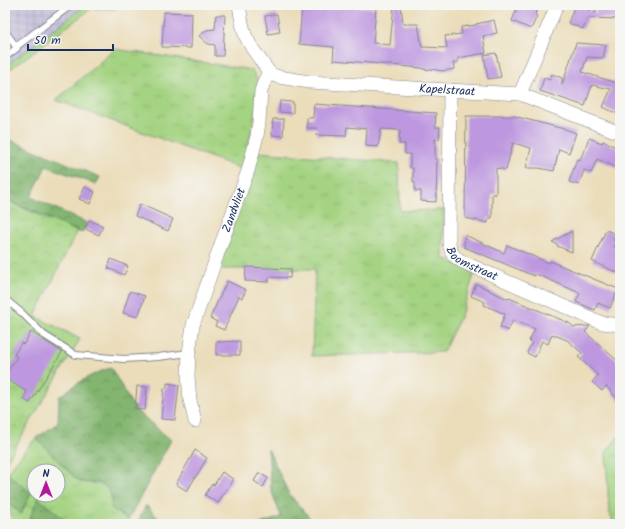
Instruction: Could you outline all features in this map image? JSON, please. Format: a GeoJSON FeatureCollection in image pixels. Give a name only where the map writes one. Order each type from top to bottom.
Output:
{"type":"FeatureCollection","features":[{"type":"Feature","properties":{"kind":"street"},"geometry":{"type":"LineString","coordinates":[[239,5],[245,35],[252,48],[269,72]]}},
{"type":"Feature","properties":{"kind":"street"},"geometry":{"type":"LineString","coordinates":[[520,94],[557,5]]}},
{"type":"Feature","properties":{"kind":"street","name":"Kapelstraat"},"geometry":{"type":"LineString","coordinates":[[269,72],[279,77],[309,82],[520,94],[620,133]]}},
{"type":"Feature","properties":{"kind":"street","name":"Zandvliet"},"geometry":{"type":"LineString","coordinates":[[196,423],[190,400],[188,376],[189,353],[193,325],[251,161],[257,136],[261,92],[269,72]]}},
{"type":"Feature","properties":{"kind":"street","name":"Boomstraat"},"geometry":{"type":"LineString","coordinates":[[450,90],[449,243],[450,251],[455,258],[602,323],[620,325]]}},
{"type":"Feature","properties":{"kind":"lane"},"geometry":{"type":"LineString","coordinates":[[5,57],[18,48],[16,46],[71,5]]}},
{"type":"Feature","properties":{"kind":"lane"},"geometry":{"type":"LineString","coordinates":[[5,31],[16,46]]}},
{"type":"Feature","properties":{"kind":"lane"},"geometry":{"type":"LineString","coordinates":[[5,299],[22,313],[44,335],[76,355],[124,359],[189,353]]}},
{"type":"Feature","properties":{"kind":"shaded area"},"geometry":{"type":"Polygon","coordinates":[[[5,5],[86,5],[5,67],[5,5]]]}},
{"type":"Feature","properties":{"kind":"green space"},"geometry":{"type":"Polygon","coordinates":[[[86,5],[115,5],[115,9],[92,8],[5,73],[5,67],[86,5]]]}},
{"type":"Feature","properties":{"kind":"green space"},"geometry":{"type":"Polygon","coordinates":[[[115,49],[252,70],[258,81],[256,111],[242,169],[56,100],[115,49]]]}},
{"type":"Feature","properties":{"kind":"green space"},"geometry":{"type":"Polygon","coordinates":[[[5,138],[100,177],[96,184],[46,166],[31,197],[87,223],[82,233],[5,199],[5,138]]]}},
{"type":"Feature","properties":{"kind":"green space"},"geometry":{"type":"Polygon","coordinates":[[[257,152],[399,163],[400,211],[444,210],[443,258],[475,272],[461,315],[443,352],[312,356],[315,269],[219,269],[257,152]]]}},
{"type":"Feature","properties":{"kind":"green space"},"geometry":{"type":"Polygon","coordinates":[[[5,200],[77,231],[35,316],[80,339],[5,464],[5,200]]]}},
{"type":"Feature","properties":{"kind":"green space"},"geometry":{"type":"Polygon","coordinates":[[[111,368],[137,411],[171,440],[128,520],[111,508],[111,496],[105,486],[98,483],[85,483],[77,480],[66,469],[66,463],[60,463],[36,438],[58,423],[59,397],[90,376],[111,368]]]}},
{"type":"Feature","properties":{"kind":"green space"},"geometry":{"type":"Polygon","coordinates":[[[620,435],[620,524],[614,524],[609,511],[606,452],[620,435]]]}},
{"type":"Feature","properties":{"kind":"green space"},"geometry":{"type":"Polygon","coordinates":[[[36,438],[60,463],[26,463],[26,489],[7,473],[36,438]]]}},
{"type":"Feature","properties":{"kind":"green space"},"geometry":{"type":"Polygon","coordinates":[[[268,449],[289,494],[315,524],[260,524],[281,517],[271,489],[268,449]]]}},
{"type":"Feature","properties":{"kind":"green space"},"geometry":{"type":"Polygon","coordinates":[[[66,469],[80,482],[98,483],[104,485],[111,495],[118,513],[128,520],[127,524],[70,524],[44,503],[66,503],[66,469]]]}},
{"type":"Feature","properties":{"kind":"green space"},"geometry":{"type":"Polygon","coordinates":[[[7,473],[26,489],[26,503],[21,514],[5,500],[5,476],[7,473]]]}},
{"type":"Feature","properties":{"kind":"green space"},"geometry":{"type":"Polygon","coordinates":[[[7,502],[21,513],[26,503],[37,503],[30,519],[35,524],[12,524],[7,502]]]}},
{"type":"Feature","properties":{"kind":"green space"},"geometry":{"type":"Polygon","coordinates":[[[36,503],[44,503],[70,524],[35,524],[30,519],[36,503]]]}},
{"type":"Feature","properties":{"kind":"green space"},"geometry":{"type":"Polygon","coordinates":[[[146,505],[164,524],[137,524],[146,505]]]}},
{"type":"Feature","properties":{"kind":"building"},"geometry":{"type":"Polygon","coordinates":[[[302,5],[335,5],[376,8],[373,43],[390,45],[394,5],[401,5],[403,24],[418,24],[422,47],[447,48],[445,36],[462,34],[461,27],[494,20],[497,33],[483,36],[486,53],[458,58],[458,62],[453,63],[454,69],[443,71],[333,60],[334,47],[299,44],[302,5]]]}},
{"type":"Feature","properties":{"kind":"building"},"geometry":{"type":"Polygon","coordinates":[[[518,5],[539,5],[535,15],[537,16],[531,29],[512,21],[518,5]]]}},
{"type":"Feature","properties":{"kind":"building"},"geometry":{"type":"Polygon","coordinates":[[[575,5],[596,13],[596,5],[620,5],[620,19],[588,18],[583,29],[568,23],[575,5]]]}},
{"type":"Feature","properties":{"kind":"building"},"geometry":{"type":"Polygon","coordinates":[[[164,12],[192,13],[191,48],[162,47],[164,12]]]}},
{"type":"Feature","properties":{"kind":"building"},"geometry":{"type":"Polygon","coordinates":[[[277,14],[280,32],[268,34],[265,16],[277,14]]]}},
{"type":"Feature","properties":{"kind":"building"},"geometry":{"type":"Polygon","coordinates":[[[216,15],[225,15],[223,56],[215,56],[215,45],[208,44],[199,36],[207,30],[215,29],[216,15]]]}},
{"type":"Feature","properties":{"kind":"building"},"geometry":{"type":"Polygon","coordinates":[[[576,43],[606,45],[603,58],[587,57],[582,72],[620,84],[620,115],[603,107],[611,89],[592,85],[585,106],[540,91],[544,78],[550,80],[552,74],[562,78],[562,85],[576,43]]]}},
{"type":"Feature","properties":{"kind":"building"},"geometry":{"type":"Polygon","coordinates":[[[496,53],[501,77],[488,79],[484,55],[496,53]]]}},
{"type":"Feature","properties":{"kind":"building"},"geometry":{"type":"Polygon","coordinates":[[[280,101],[293,102],[293,113],[279,112],[280,101]]]}},
{"type":"Feature","properties":{"kind":"building"},"geometry":{"type":"Polygon","coordinates":[[[314,104],[436,113],[435,127],[440,127],[439,139],[435,139],[435,159],[437,159],[436,202],[421,201],[421,191],[415,191],[415,182],[413,182],[413,168],[410,168],[410,154],[405,154],[405,144],[399,144],[400,130],[381,129],[378,147],[366,146],[367,129],[347,127],[346,136],[316,135],[317,128],[307,128],[307,118],[313,118],[314,104]]]}},
{"type":"Feature","properties":{"kind":"building"},"geometry":{"type":"Polygon","coordinates":[[[466,116],[514,116],[576,133],[569,153],[559,149],[554,171],[538,168],[526,168],[531,148],[513,143],[506,170],[496,168],[496,194],[492,194],[492,218],[488,218],[488,223],[465,218],[466,116]]]}},
{"type":"Feature","properties":{"kind":"building"},"geometry":{"type":"Polygon","coordinates":[[[273,119],[284,119],[283,136],[272,135],[273,119]]]}},
{"type":"Feature","properties":{"kind":"building"},"geometry":{"type":"Polygon","coordinates":[[[589,138],[602,143],[603,141],[620,149],[620,169],[597,159],[591,173],[584,170],[579,185],[569,182],[577,159],[580,160],[589,138]]]}},
{"type":"Feature","properties":{"kind":"building"},"geometry":{"type":"Polygon","coordinates":[[[85,187],[95,192],[90,204],[79,199],[85,187]]]}},
{"type":"Feature","properties":{"kind":"building"},"geometry":{"type":"Polygon","coordinates":[[[140,204],[173,219],[168,231],[135,216],[140,204]]]}},
{"type":"Feature","properties":{"kind":"building"},"geometry":{"type":"Polygon","coordinates":[[[89,220],[103,226],[99,235],[85,229],[89,220]]]}},
{"type":"Feature","properties":{"kind":"building"},"geometry":{"type":"Polygon","coordinates":[[[606,230],[616,234],[613,240],[616,242],[614,247],[620,250],[620,274],[592,261],[606,230]]]}},
{"type":"Feature","properties":{"kind":"building"},"geometry":{"type":"Polygon","coordinates":[[[572,231],[572,252],[557,246],[558,245],[552,242],[572,231]]]}},
{"type":"Feature","properties":{"kind":"building"},"geometry":{"type":"Polygon","coordinates":[[[465,235],[504,253],[507,245],[549,263],[550,261],[618,289],[610,308],[598,303],[595,310],[576,302],[580,293],[536,274],[535,276],[527,273],[464,247],[465,235]]]}},
{"type":"Feature","properties":{"kind":"building"},"geometry":{"type":"Polygon","coordinates":[[[111,259],[128,266],[124,275],[108,268],[111,259]]]}},
{"type":"Feature","properties":{"kind":"building"},"geometry":{"type":"Polygon","coordinates":[[[246,267],[291,269],[290,278],[269,277],[269,282],[245,281],[246,267]]]}},
{"type":"Feature","properties":{"kind":"building"},"geometry":{"type":"Polygon","coordinates":[[[227,281],[246,290],[242,298],[239,296],[224,330],[215,326],[217,322],[210,318],[227,281]]]}},
{"type":"Feature","properties":{"kind":"building"},"geometry":{"type":"Polygon","coordinates":[[[476,284],[508,299],[509,298],[569,323],[574,327],[590,326],[585,332],[620,363],[620,402],[606,386],[602,391],[592,382],[598,375],[578,357],[582,353],[567,340],[552,334],[548,344],[542,341],[535,357],[527,353],[532,342],[529,341],[535,329],[513,320],[508,331],[500,327],[505,314],[484,305],[485,302],[471,296],[476,284]]]}},
{"type":"Feature","properties":{"kind":"building"},"geometry":{"type":"Polygon","coordinates":[[[130,291],[145,296],[138,317],[123,313],[130,291]]]}},
{"type":"Feature","properties":{"kind":"building"},"geometry":{"type":"Polygon","coordinates":[[[31,332],[62,352],[30,403],[23,399],[27,392],[5,378],[5,375],[17,357],[14,355],[21,343],[24,344],[31,332]]]}},
{"type":"Feature","properties":{"kind":"building"},"geometry":{"type":"Polygon","coordinates":[[[240,341],[240,355],[216,355],[216,342],[240,341]]]}},
{"type":"Feature","properties":{"kind":"building"},"geometry":{"type":"Polygon","coordinates":[[[167,383],[179,385],[175,420],[161,419],[164,388],[167,388],[167,383]]]}},
{"type":"Feature","properties":{"kind":"building"},"geometry":{"type":"Polygon","coordinates":[[[137,386],[147,387],[145,410],[135,409],[137,386]]]}},
{"type":"Feature","properties":{"kind":"building"},"geometry":{"type":"Polygon","coordinates":[[[195,450],[207,458],[187,491],[176,484],[195,450]]]}},
{"type":"Feature","properties":{"kind":"building"},"geometry":{"type":"Polygon","coordinates":[[[222,472],[233,479],[218,503],[205,495],[212,484],[214,485],[222,472]]]}},
{"type":"Feature","properties":{"kind":"building"},"geometry":{"type":"Polygon","coordinates":[[[259,473],[268,478],[263,487],[254,481],[259,473]]]}}]}
